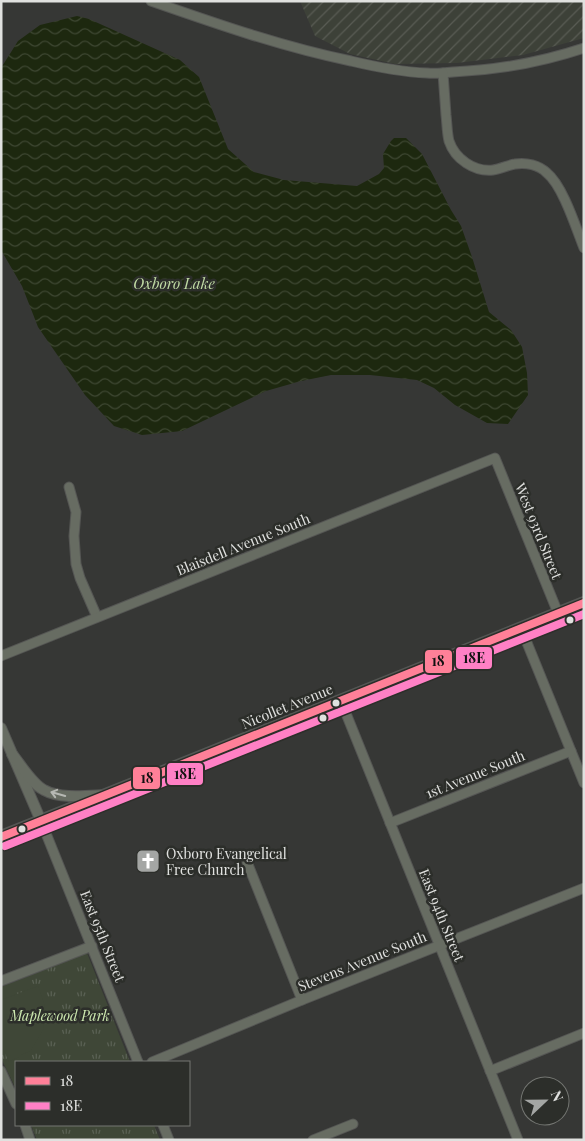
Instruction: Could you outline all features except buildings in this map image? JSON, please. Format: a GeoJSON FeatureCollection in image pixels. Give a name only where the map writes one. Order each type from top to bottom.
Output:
{"type":"FeatureCollection","features":[{"type":"Feature","properties":{"kind":"main road","name":"Nicollet Avenue"},"geometry":{"type":"LineString","coordinates":[[1,837],[584,603]]}},
{"type":"Feature","properties":{"kind":"street"},"geometry":{"type":"LineString","coordinates":[[151,1],[272,42],[314,54],[407,72],[428,74],[472,71],[515,65],[558,56],[584,48]]}},
{"type":"Feature","properties":{"kind":"street"},"geometry":{"type":"LineString","coordinates":[[443,73],[447,129],[449,141],[454,151],[462,160],[482,170],[494,170],[515,164],[526,164],[537,166],[547,172],[560,190],[584,248]]}},
{"type":"Feature","properties":{"kind":"street","name":"West 93rd Street"},"geometry":{"type":"LineString","coordinates":[[495,458],[558,613]]}},
{"type":"Feature","properties":{"kind":"street","name":"Blaisdell Avenue South"},"geometry":{"type":"LineString","coordinates":[[1,656],[495,458]]}},
{"type":"Feature","properties":{"kind":"street"},"geometry":{"type":"LineString","coordinates":[[68,488],[76,512],[74,536],[76,564],[97,617]]}},
{"type":"Feature","properties":{"kind":"street"},"geometry":{"type":"LineString","coordinates":[[521,628],[584,783]]}},
{"type":"Feature","properties":{"kind":"street","name":"East 94th Street"},"geometry":{"type":"LineString","coordinates":[[341,701],[518,1140]]}},
{"type":"Feature","properties":{"kind":"street"},"geometry":{"type":"LineString","coordinates":[[1,728],[41,821]]}},
{"type":"Feature","properties":{"kind":"street","name":"1st Avenue South"},"geometry":{"type":"LineString","coordinates":[[390,823],[570,750]]}},
{"type":"Feature","properties":{"kind":"street"},"geometry":{"type":"LineString","coordinates":[[12,754],[34,782],[44,790],[66,796],[106,795]]}},
{"type":"Feature","properties":{"kind":"street","name":"East 95th Street"},"geometry":{"type":"LineString","coordinates":[[41,821],[138,1061]]}},
{"type":"Feature","properties":{"kind":"street"},"geometry":{"type":"LineString","coordinates":[[247,862],[302,1000]]}},
{"type":"Feature","properties":{"kind":"street","name":"Stevens Avenue South"},"geometry":{"type":"LineString","coordinates":[[154,1061],[584,888]]}},
{"type":"Feature","properties":{"kind":"street"},"geometry":{"type":"LineString","coordinates":[[1,981],[92,946]]}},
{"type":"Feature","properties":{"kind":"street"},"geometry":{"type":"LineString","coordinates":[[490,1071],[584,1033]]}},
{"type":"Feature","properties":{"kind":"street"},"geometry":{"type":"LineString","coordinates":[[1,1071],[15,1102]]}},
{"type":"Feature","properties":{"kind":"street"},"geometry":{"type":"LineString","coordinates":[[313,1140],[352,1124]]}},
{"type":"Feature","properties":{"kind":"street"},"geometry":{"type":"LineString","coordinates":[[25,1126],[30,1140]]}},
{"type":"Feature","properties":{"kind":"street"},"geometry":{"type":"LineString","coordinates":[[163,1126],[169,1140]]}},
{"type":"Feature","properties":{"kind":"shaded area"},"geometry":{"type":"Polygon","coordinates":[[[300,1],[584,1],[584,38],[523,55],[457,63],[395,64],[350,54],[315,36],[300,1]]]}},
{"type":"Feature","properties":{"kind":"green space","name":"Maplewood Park"},"geometry":{"type":"Polygon","coordinates":[[[87,953],[130,1061],[15,1061],[15,1087],[1,1058],[1,987],[87,953]]]}},
{"type":"Feature","properties":{"kind":"green space"},"geometry":{"type":"Polygon","coordinates":[[[38,986],[45,1006],[43,1030],[31,1050],[9,1062],[1,1044],[1,1000],[38,986]]]}},
{"type":"Feature","properties":{"kind":"green space"},"geometry":{"type":"Polygon","coordinates":[[[31,1126],[154,1126],[160,1140],[37,1140],[31,1126]]]}},
{"type":"Feature","properties":{"kind":"water","name":"Oxboro Lake"},"geometry":{"type":"Polygon","coordinates":[[[77,16],[89,19],[180,60],[199,77],[228,149],[254,172],[284,180],[357,186],[379,174],[384,168],[383,154],[394,138],[406,138],[422,154],[461,226],[489,312],[511,330],[522,347],[527,373],[528,395],[508,424],[487,423],[455,405],[434,388],[417,380],[370,375],[331,375],[266,391],[182,431],[142,435],[114,426],[85,395],[38,327],[22,286],[1,250],[1,68],[18,41],[40,25],[77,16]]]}},
{"type":"Feature","properties":{"kind":"transit line","name":"18"},"geometry":{"type":"LineString","coordinates":[[1,837],[584,603]]}},
{"type":"Feature","properties":{"kind":"transit line","name":"18E"},"geometry":{"type":"LineString","coordinates":[[5,846],[584,614]]}},
{"type":"Feature","properties":{"kind":"place","name":"Oxboro Evangelical Free Church"},"geometry":{"type":"Point","coordinates":[148,861]}}]}
